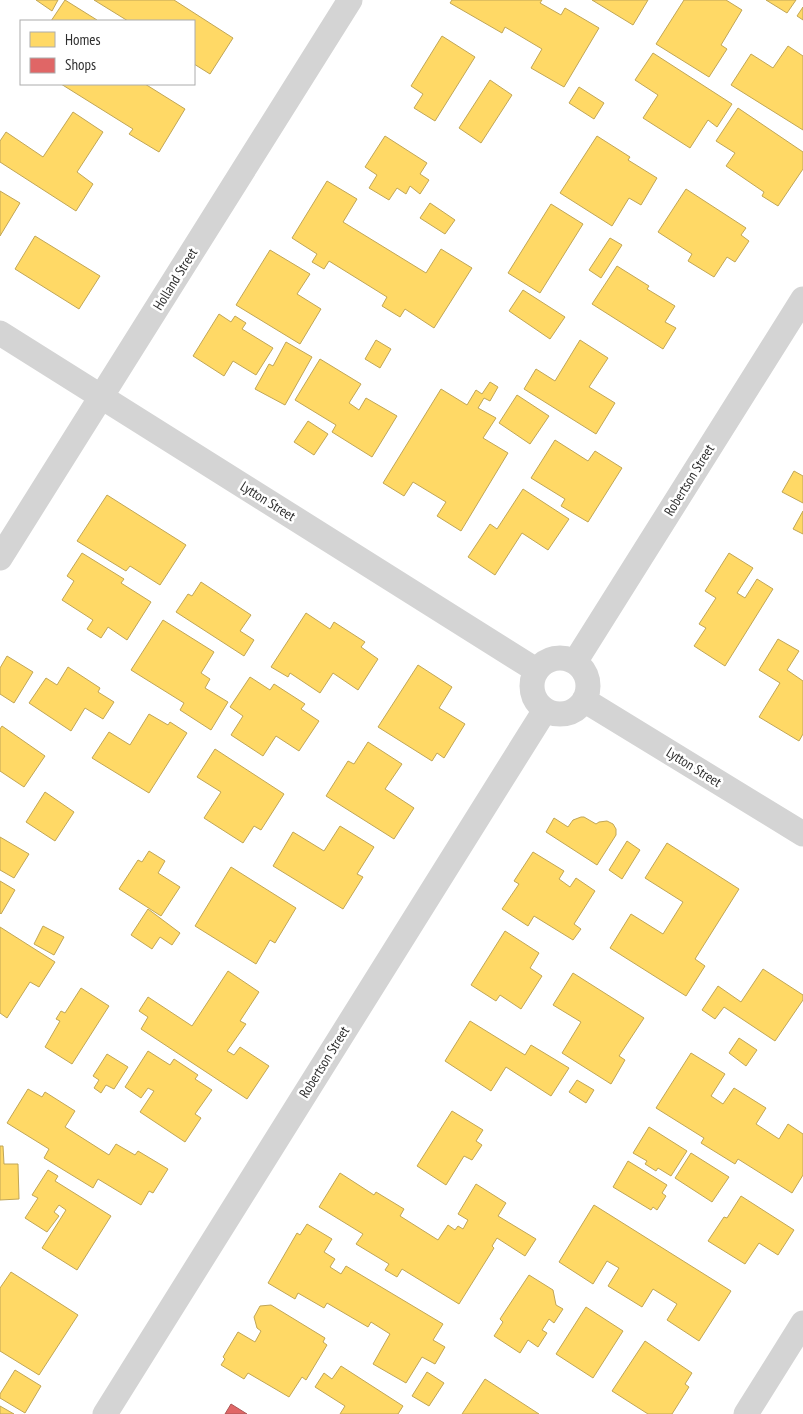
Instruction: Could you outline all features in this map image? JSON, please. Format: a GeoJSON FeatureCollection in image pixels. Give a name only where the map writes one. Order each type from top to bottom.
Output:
{"type":"FeatureCollection","features":[{"type":"Feature","properties":{"kind":"street","name":"Holland Street"},"geometry":{"type":"LineString","coordinates":[[0,558],[350,0]]}},
{"type":"Feature","properties":{"kind":"street","name":"Robertson Street"},"geometry":{"type":"LineString","coordinates":[[575,662],[803,299]]}},
{"type":"Feature","properties":{"kind":"street","name":"Lytton Street"},"geometry":{"type":"LineString","coordinates":[[0,333],[536,670]]}},
{"type":"Feature","properties":{"kind":"street"},"geometry":{"type":"LineString","coordinates":[[558,657],[567,658],[575,662],[582,667],[588,684],[588,692],[584,700],[578,707],[562,714],[545,710],[533,696],[531,688],[536,670],[549,659],[558,657]]}},
{"type":"Feature","properties":{"kind":"street","name":"Lytton Street"},"geometry":{"type":"LineString","coordinates":[[584,700],[803,834]]}},
{"type":"Feature","properties":{"kind":"street","name":"Robertson Street"},"geometry":{"type":"LineString","coordinates":[[105,1414],[545,710]]}},
{"type":"Feature","properties":{"kind":"street"},"geometry":{"type":"LineString","coordinates":[[746,1414],[803,1323]]}},
{"type":"Feature","properties":{"kind":"building: Homes"},"geometry":{"type":"Polygon","coordinates":[[[36,0],[58,0],[52,11],[36,0]]]}},
{"type":"Feature","properties":{"kind":"building: Homes"},"geometry":{"type":"Polygon","coordinates":[[[65,0],[97,20],[52,20],[65,0]]]}},
{"type":"Feature","properties":{"kind":"building: Homes"},"geometry":{"type":"Polygon","coordinates":[[[94,0],[174,0],[233,38],[210,74],[195,65],[195,20],[126,20],[94,0]]]}},
{"type":"Feature","properties":{"kind":"building: Homes"},"geometry":{"type":"Polygon","coordinates":[[[452,0],[542,0],[540,3],[561,15],[565,8],[599,28],[564,87],[531,68],[542,49],[505,27],[502,33],[450,3],[452,0]]]}},
{"type":"Feature","properties":{"kind":"building: Homes"},"geometry":{"type":"Polygon","coordinates":[[[592,0],[648,0],[633,25],[592,0]]]}},
{"type":"Feature","properties":{"kind":"building: Homes"},"geometry":{"type":"Polygon","coordinates":[[[684,0],[726,0],[742,10],[721,45],[727,49],[709,77],[656,44],[684,0]]]}},
{"type":"Feature","properties":{"kind":"building: Homes"},"geometry":{"type":"Polygon","coordinates":[[[766,0],[796,0],[787,13],[766,0]]]}},
{"type":"Feature","properties":{"kind":"building: Homes"},"geometry":{"type":"Polygon","coordinates":[[[803,7],[803,20],[797,16],[803,7]]]}},
{"type":"Feature","properties":{"kind":"building: Homes"},"geometry":{"type":"Polygon","coordinates":[[[442,36],[475,57],[435,121],[414,108],[423,94],[411,86],[442,36]]]}},
{"type":"Feature","properties":{"kind":"building: Homes"},"geometry":{"type":"Polygon","coordinates":[[[788,46],[803,56],[803,130],[731,85],[751,54],[773,68],[788,46]]]}},
{"type":"Feature","properties":{"kind":"building: Homes"},"geometry":{"type":"Polygon","coordinates":[[[653,53],[732,104],[717,127],[708,120],[690,148],[643,118],[658,95],[635,80],[653,53]]]}},
{"type":"Feature","properties":{"kind":"building: Homes"},"geometry":{"type":"Polygon","coordinates":[[[490,80],[512,95],[481,143],[459,128],[490,80]]]}},
{"type":"Feature","properties":{"kind":"building: Homes"},"geometry":{"type":"Polygon","coordinates":[[[63,85],[147,85],[185,109],[159,152],[129,134],[133,129],[63,85]]]}},
{"type":"Feature","properties":{"kind":"building: Homes"},"geometry":{"type":"Polygon","coordinates":[[[579,87],[604,103],[594,119],[569,103],[579,87]]]}},
{"type":"Feature","properties":{"kind":"building: Homes"},"geometry":{"type":"Polygon","coordinates":[[[738,108],[803,152],[803,169],[778,206],[762,196],[764,192],[726,166],[735,153],[716,141],[738,108]]]}},
{"type":"Feature","properties":{"kind":"building: Homes"},"geometry":{"type":"Polygon","coordinates":[[[73,112],[103,132],[77,172],[93,184],[76,211],[0,162],[0,141],[6,132],[43,157],[73,112]]]}},
{"type":"Feature","properties":{"kind":"building: Homes"},"geometry":{"type":"Polygon","coordinates":[[[385,136],[427,163],[420,174],[429,180],[420,194],[410,186],[406,194],[397,188],[389,200],[369,188],[377,175],[365,167],[385,136]]]}},
{"type":"Feature","properties":{"kind":"building: Homes"},"geometry":{"type":"Polygon","coordinates":[[[597,136],[630,157],[628,160],[657,178],[641,205],[629,198],[612,226],[560,193],[597,136]]]}},
{"type":"Feature","properties":{"kind":"building: Homes"},"geometry":{"type":"Polygon","coordinates":[[[327,181],[357,199],[343,222],[426,273],[441,249],[472,268],[434,328],[405,309],[400,317],[382,306],[387,297],[329,261],[324,269],[312,262],[317,254],[292,238],[327,181]]]}},
{"type":"Feature","properties":{"kind":"building: Homes"},"geometry":{"type":"Polygon","coordinates":[[[686,189],[746,228],[741,235],[749,241],[735,262],[727,257],[714,277],[688,261],[692,254],[658,232],[686,189]]]}},
{"type":"Feature","properties":{"kind":"building: Homes"},"geometry":{"type":"Polygon","coordinates":[[[0,191],[20,203],[0,236],[0,191]]]}},
{"type":"Feature","properties":{"kind":"building: Homes"},"geometry":{"type":"Polygon","coordinates":[[[430,203],[455,220],[445,234],[420,218],[430,203]]]}},
{"type":"Feature","properties":{"kind":"building: Homes"},"geometry":{"type":"Polygon","coordinates":[[[551,204],[583,224],[540,293],[508,273],[551,204]]]}},
{"type":"Feature","properties":{"kind":"building: Homes"},"geometry":{"type":"Polygon","coordinates":[[[35,236],[100,276],[79,309],[15,269],[35,236]]]}},
{"type":"Feature","properties":{"kind":"building: Homes"},"geometry":{"type":"Polygon","coordinates":[[[610,238],[622,245],[601,278],[589,270],[610,238]]]}},
{"type":"Feature","properties":{"kind":"building: Homes"},"geometry":{"type":"Polygon","coordinates":[[[270,250],[310,274],[297,294],[321,309],[300,344],[236,305],[270,250]]]}},
{"type":"Feature","properties":{"kind":"building: Homes"},"geometry":{"type":"Polygon","coordinates":[[[617,266],[649,286],[647,289],[675,306],[665,322],[676,328],[663,349],[592,304],[617,266]]]}},
{"type":"Feature","properties":{"kind":"building: Homes"},"geometry":{"type":"Polygon","coordinates":[[[523,290],[565,317],[550,339],[509,311],[523,290]]]}},
{"type":"Feature","properties":{"kind":"building: Homes"},"geometry":{"type":"Polygon","coordinates":[[[219,314],[231,322],[235,316],[246,323],[242,329],[273,348],[256,375],[233,361],[224,376],[193,356],[219,314]]]}},
{"type":"Feature","properties":{"kind":"building: Homes"},"geometry":{"type":"Polygon","coordinates":[[[376,340],[391,349],[380,368],[365,359],[376,340]]]}},
{"type":"Feature","properties":{"kind":"building: Homes"},"geometry":{"type":"Polygon","coordinates":[[[580,340],[608,358],[589,387],[615,403],[596,434],[524,389],[536,369],[555,381],[580,340]]]}},
{"type":"Feature","properties":{"kind":"building: Homes"},"geometry":{"type":"Polygon","coordinates":[[[286,342],[312,357],[285,405],[255,389],[269,364],[273,366],[286,342]]]}},
{"type":"Feature","properties":{"kind":"building: Homes"},"geometry":{"type":"Polygon","coordinates":[[[320,359],[361,384],[349,403],[359,410],[366,398],[397,416],[372,457],[332,432],[336,425],[295,400],[320,359]]]}},
{"type":"Feature","properties":{"kind":"building: Homes"},"geometry":{"type":"Polygon","coordinates":[[[490,382],[498,387],[490,401],[484,398],[478,408],[496,418],[483,438],[508,453],[461,531],[437,516],[446,502],[413,482],[404,496],[383,483],[441,389],[467,405],[476,390],[482,394],[490,382]]]}},
{"type":"Feature","properties":{"kind":"building: Homes"},"geometry":{"type":"Polygon","coordinates":[[[517,395],[549,416],[530,444],[499,423],[517,395]]]}},
{"type":"Feature","properties":{"kind":"building: Homes"},"geometry":{"type":"Polygon","coordinates":[[[308,421],[328,434],[314,455],[294,442],[308,421]]]}},
{"type":"Feature","properties":{"kind":"building: Homes"},"geometry":{"type":"Polygon","coordinates":[[[555,440],[588,461],[595,451],[622,468],[588,522],[561,506],[565,499],[531,478],[555,440]]]}},
{"type":"Feature","properties":{"kind":"building: Homes"},"geometry":{"type":"Polygon","coordinates":[[[794,471],[803,476],[803,503],[782,492],[794,471]]]}},
{"type":"Feature","properties":{"kind":"building: Homes"},"geometry":{"type":"Polygon","coordinates":[[[523,489],[569,519],[548,550],[522,533],[495,575],[468,557],[490,524],[497,529],[523,489]]]}},
{"type":"Feature","properties":{"kind":"building: Homes"},"geometry":{"type":"Polygon","coordinates":[[[107,495],[186,545],[160,585],[130,566],[126,571],[77,541],[107,495]]]}},
{"type":"Feature","properties":{"kind":"building: Homes"},"geometry":{"type":"Polygon","coordinates":[[[803,511],[803,534],[793,529],[803,511]]]}},
{"type":"Feature","properties":{"kind":"building: Homes"},"geometry":{"type":"Polygon","coordinates":[[[82,553],[124,579],[121,583],[151,602],[127,640],[108,627],[101,638],[87,629],[93,620],[62,600],[74,581],[67,576],[82,553]]]}},
{"type":"Feature","properties":{"kind":"building: Homes"},"geometry":{"type":"Polygon","coordinates":[[[729,553],[753,568],[737,593],[745,598],[757,579],[773,589],[725,666],[694,646],[706,628],[699,624],[716,598],[705,591],[729,553]]]}},
{"type":"Feature","properties":{"kind":"building: Homes"},"geometry":{"type":"Polygon","coordinates":[[[201,582],[251,615],[240,631],[254,640],[244,656],[176,612],[188,594],[192,596],[201,582]]]}},
{"type":"Feature","properties":{"kind":"building: Homes"},"geometry":{"type":"Polygon","coordinates":[[[306,613],[330,629],[334,622],[365,642],[361,647],[378,659],[358,690],[333,673],[320,693],[290,673],[288,677],[271,667],[306,613]]]}},
{"type":"Feature","properties":{"kind":"building: Homes"},"geometry":{"type":"Polygon","coordinates":[[[163,620],[214,652],[201,673],[210,679],[205,688],[228,702],[211,730],[180,710],[184,703],[131,670],[163,620]]]}},
{"type":"Feature","properties":{"kind":"building: Homes"},"geometry":{"type":"Polygon","coordinates":[[[778,639],[799,651],[787,670],[803,681],[803,734],[799,741],[759,717],[780,683],[759,670],[778,639]]]}},
{"type":"Feature","properties":{"kind":"building: Homes"},"geometry":{"type":"Polygon","coordinates":[[[7,656],[33,672],[14,703],[0,694],[0,668],[7,656]]]}},
{"type":"Feature","properties":{"kind":"building: Homes"},"geometry":{"type":"Polygon","coordinates":[[[418,665],[452,687],[439,708],[465,724],[444,758],[437,753],[432,761],[378,727],[418,665]]]}},
{"type":"Feature","properties":{"kind":"building: Homes"},"geometry":{"type":"Polygon","coordinates":[[[68,667],[100,688],[98,692],[114,702],[103,719],[85,708],[71,731],[29,703],[46,678],[57,685],[68,667]]]}},
{"type":"Feature","properties":{"kind":"building: Homes"},"geometry":{"type":"Polygon","coordinates":[[[250,677],[270,690],[274,684],[305,704],[301,709],[319,721],[299,751],[276,736],[263,756],[231,735],[243,716],[230,707],[250,677]]]}},
{"type":"Feature","properties":{"kind":"building: Homes"},"geometry":{"type":"Polygon","coordinates":[[[149,714],[168,725],[170,722],[187,733],[149,793],[92,758],[109,732],[130,745],[149,714]]]}},
{"type":"Feature","properties":{"kind":"building: Homes"},"geometry":{"type":"Polygon","coordinates":[[[2,726],[45,756],[24,787],[0,771],[0,729],[2,726]]]}},
{"type":"Feature","properties":{"kind":"building: Homes"},"geometry":{"type":"Polygon","coordinates":[[[368,742],[402,764],[385,789],[414,808],[394,839],[326,796],[348,761],[354,764],[368,742]]]}},
{"type":"Feature","properties":{"kind":"building: Homes"},"geometry":{"type":"Polygon","coordinates":[[[215,749],[284,794],[261,830],[254,826],[243,843],[204,818],[221,792],[197,777],[215,749]]]}},
{"type":"Feature","properties":{"kind":"building: Homes"},"geometry":{"type":"Polygon","coordinates":[[[45,792],[74,812],[55,841],[26,822],[45,792]]]}},
{"type":"Feature","properties":{"kind":"building: Homes"},"geometry":{"type":"Polygon","coordinates":[[[581,817],[596,824],[607,821],[613,824],[616,829],[616,835],[597,865],[546,832],[554,818],[568,827],[573,820],[581,817]]]}},
{"type":"Feature","properties":{"kind":"building: Homes"},"geometry":{"type":"Polygon","coordinates":[[[340,826],[374,847],[357,874],[363,877],[343,909],[273,866],[293,832],[324,851],[340,826]]]}},
{"type":"Feature","properties":{"kind":"building: Homes"},"geometry":{"type":"Polygon","coordinates":[[[0,837],[29,854],[14,878],[0,870],[0,837]]]}},
{"type":"Feature","properties":{"kind":"building: Homes"},"geometry":{"type":"Polygon","coordinates":[[[627,841],[640,850],[622,879],[609,870],[627,841]]]}},
{"type":"Feature","properties":{"kind":"building: Homes"},"geometry":{"type":"Polygon","coordinates":[[[667,843],[739,889],[695,959],[705,966],[686,996],[610,948],[631,914],[663,934],[683,902],[645,878],[667,843]]]}},
{"type":"Feature","properties":{"kind":"building: Homes"},"geometry":{"type":"Polygon","coordinates":[[[149,851],[165,861],[158,873],[180,887],[161,916],[119,889],[138,860],[142,862],[149,851]]]}},
{"type":"Feature","properties":{"kind":"building: Homes"},"geometry":{"type":"Polygon","coordinates":[[[533,852],[564,871],[559,879],[570,887],[576,878],[595,891],[574,924],[581,929],[573,940],[534,916],[528,926],[502,909],[519,884],[514,881],[533,852]]]}},
{"type":"Feature","properties":{"kind":"building: Homes"},"geometry":{"type":"Polygon","coordinates":[[[231,867],[296,908],[275,943],[270,940],[256,964],[195,926],[231,867]]]}},
{"type":"Feature","properties":{"kind":"building: Homes"},"geometry":{"type":"Polygon","coordinates":[[[0,881],[15,890],[1,914],[0,913],[0,881]]]}},
{"type":"Feature","properties":{"kind":"building: Homes"},"geometry":{"type":"Polygon","coordinates":[[[148,909],[180,933],[172,945],[160,937],[152,949],[131,935],[148,909]]]}},
{"type":"Feature","properties":{"kind":"building: Homes"},"geometry":{"type":"Polygon","coordinates":[[[43,926],[64,937],[54,955],[34,944],[43,926]]]}},
{"type":"Feature","properties":{"kind":"building: Homes"},"geometry":{"type":"Polygon","coordinates":[[[0,927],[55,962],[39,987],[30,982],[7,1018],[0,1013],[0,927]]]}},
{"type":"Feature","properties":{"kind":"building: Homes"},"geometry":{"type":"Polygon","coordinates":[[[505,931],[539,953],[530,968],[542,976],[521,1009],[500,995],[496,1001],[471,985],[505,931]]]}},
{"type":"Feature","properties":{"kind":"building: Homes"},"geometry":{"type":"Polygon","coordinates":[[[763,969],[803,995],[803,1000],[775,1041],[724,1007],[715,1019],[702,1010],[718,986],[741,1002],[763,969]]]}},
{"type":"Feature","properties":{"kind":"building: Homes"},"geometry":{"type":"Polygon","coordinates":[[[228,971],[259,992],[240,1021],[246,1024],[227,1051],[234,1055],[240,1047],[269,1066],[247,1099],[141,1029],[148,1017],[139,1011],[148,997],[192,1026],[228,971]]]}},
{"type":"Feature","properties":{"kind":"building: Homes"},"geometry":{"type":"Polygon","coordinates":[[[573,973],[644,1018],[619,1056],[625,1060],[611,1084],[562,1053],[581,1022],[553,1005],[573,973]]]}},
{"type":"Feature","properties":{"kind":"building: Homes"},"geometry":{"type":"Polygon","coordinates":[[[81,988],[109,1006],[72,1064],[45,1047],[60,1021],[56,1019],[61,1011],[65,1013],[81,988]]]}},
{"type":"Feature","properties":{"kind":"building: Homes"},"geometry":{"type":"Polygon","coordinates":[[[470,1021],[525,1055],[531,1045],[569,1068],[551,1096],[506,1067],[491,1091],[445,1061],[470,1021]]]}},
{"type":"Feature","properties":{"kind":"building: Homes"},"geometry":{"type":"Polygon","coordinates":[[[739,1038],[757,1050],[746,1066],[729,1053],[739,1038]]]}},
{"type":"Feature","properties":{"kind":"building: Homes"},"geometry":{"type":"Polygon","coordinates":[[[148,1051],[170,1065],[174,1059],[198,1075],[195,1079],[212,1090],[195,1114],[201,1118],[185,1142],[140,1112],[154,1091],[148,1088],[141,1098],[125,1087],[148,1051]]]}},
{"type":"Feature","properties":{"kind":"building: Homes"},"geometry":{"type":"Polygon","coordinates":[[[691,1053],[725,1074],[711,1096],[723,1104],[734,1088],[766,1108],[756,1124],[779,1139],[788,1124],[803,1134],[803,1175],[792,1193],[738,1159],[735,1164],[701,1143],[704,1138],[656,1108],[691,1053]]]}},
{"type":"Feature","properties":{"kind":"building: Homes"},"geometry":{"type":"Polygon","coordinates":[[[107,1054],[128,1067],[114,1089],[106,1085],[101,1093],[94,1088],[99,1080],[93,1076],[107,1054]]]}},
{"type":"Feature","properties":{"kind":"building: Homes"},"geometry":{"type":"Polygon","coordinates":[[[577,1080],[594,1090],[586,1103],[569,1092],[577,1080]]]}},
{"type":"Feature","properties":{"kind":"building: Homes"},"geometry":{"type":"Polygon","coordinates":[[[28,1089],[42,1097],[45,1092],[75,1111],[65,1127],[109,1155],[116,1144],[135,1155],[138,1151],[168,1169],[153,1193],[149,1191],[141,1205],[98,1179],[93,1188],[44,1158],[49,1149],[7,1123],[28,1089]]]}},
{"type":"Feature","properties":{"kind":"building: Homes"},"geometry":{"type":"Polygon","coordinates":[[[452,1111],[483,1130],[476,1141],[482,1145],[472,1160],[464,1156],[446,1185],[417,1166],[452,1111]]]}},
{"type":"Feature","properties":{"kind":"building: Homes"},"geometry":{"type":"Polygon","coordinates":[[[649,1127],[687,1151],[671,1176],[658,1168],[656,1171],[645,1164],[647,1161],[633,1153],[649,1127]]]}},
{"type":"Feature","properties":{"kind":"building: Homes"},"geometry":{"type":"Polygon","coordinates":[[[0,1146],[3,1146],[4,1164],[18,1164],[19,1199],[0,1200],[0,1146]]]}},
{"type":"Feature","properties":{"kind":"building: Homes"},"geometry":{"type":"Polygon","coordinates":[[[691,1153],[729,1177],[712,1202],[675,1178],[691,1153]]]}},
{"type":"Feature","properties":{"kind":"building: Homes"},"geometry":{"type":"Polygon","coordinates":[[[628,1161],[667,1185],[662,1193],[666,1196],[657,1210],[653,1207],[651,1210],[613,1187],[628,1161]]]}},
{"type":"Feature","properties":{"kind":"building: Homes"},"geometry":{"type":"Polygon","coordinates":[[[48,1170],[58,1176],[55,1181],[111,1216],[77,1270],[42,1248],[66,1210],[59,1205],[54,1212],[59,1216],[47,1232],[25,1218],[38,1198],[32,1195],[48,1170]]]}},
{"type":"Feature","properties":{"kind":"building: Homes"},"geometry":{"type":"Polygon","coordinates":[[[340,1173],[374,1195],[376,1192],[404,1209],[400,1216],[438,1240],[448,1225],[455,1230],[458,1226],[463,1229],[468,1220],[458,1214],[476,1184],[506,1203],[498,1216],[536,1239],[525,1256],[497,1238],[492,1246],[494,1248],[459,1304],[402,1269],[397,1277],[385,1270],[389,1264],[356,1244],[363,1234],[319,1207],[340,1173]]]}},
{"type":"Feature","properties":{"kind":"building: Homes"},"geometry":{"type":"Polygon","coordinates":[[[741,1196],[794,1230],[778,1255],[759,1243],[745,1264],[708,1241],[724,1217],[727,1218],[741,1196]]]}},
{"type":"Feature","properties":{"kind":"building: Homes"},"geometry":{"type":"Polygon","coordinates":[[[594,1205],[731,1291],[699,1341],[667,1320],[677,1304],[653,1289],[642,1307],[608,1286],[619,1268],[607,1261],[593,1284],[559,1262],[594,1205]]]}},
{"type":"Feature","properties":{"kind":"building: Homes"},"geometry":{"type":"Polygon","coordinates":[[[307,1224],[332,1239],[324,1252],[335,1259],[330,1267],[341,1274],[346,1266],[443,1324],[433,1340],[445,1347],[435,1364],[422,1357],[406,1383],[373,1364],[390,1334],[371,1322],[368,1327],[327,1303],[324,1308],[298,1293],[295,1299],[268,1283],[297,1233],[300,1235],[307,1224]]]}},
{"type":"Feature","properties":{"kind":"building: Homes"},"geometry":{"type":"Polygon","coordinates":[[[11,1272],[78,1315],[39,1375],[0,1351],[0,1288],[11,1272]]]}},
{"type":"Feature","properties":{"kind":"building: Homes"},"geometry":{"type":"Polygon","coordinates":[[[529,1275],[553,1290],[556,1305],[563,1309],[554,1323],[549,1319],[542,1330],[547,1333],[538,1347],[528,1340],[520,1353],[494,1336],[503,1322],[500,1319],[529,1275]]]}},
{"type":"Feature","properties":{"kind":"building: Homes"},"geometry":{"type":"Polygon","coordinates":[[[271,1305],[325,1338],[323,1342],[327,1345],[306,1380],[302,1377],[289,1397],[248,1373],[244,1379],[221,1365],[225,1359],[223,1357],[238,1332],[255,1342],[261,1331],[257,1328],[254,1317],[260,1306],[271,1305]]]}},
{"type":"Feature","properties":{"kind":"building: Homes"},"geometry":{"type":"Polygon","coordinates":[[[586,1307],[623,1331],[593,1378],[556,1354],[586,1307]]]}},
{"type":"Feature","properties":{"kind":"building: Homes"},"geometry":{"type":"Polygon","coordinates":[[[645,1341],[692,1373],[685,1384],[689,1387],[672,1414],[648,1414],[612,1391],[645,1341]]]}},
{"type":"Feature","properties":{"kind":"building: Homes"},"geometry":{"type":"Polygon","coordinates":[[[341,1366],[403,1406],[398,1414],[340,1414],[345,1406],[315,1387],[324,1373],[332,1379],[341,1366]]]}},
{"type":"Feature","properties":{"kind":"building: Homes"},"geometry":{"type":"Polygon","coordinates":[[[15,1370],[41,1386],[25,1413],[0,1398],[0,1394],[15,1370]]]}},
{"type":"Feature","properties":{"kind":"building: Homes"},"geometry":{"type":"Polygon","coordinates":[[[427,1372],[444,1383],[429,1406],[412,1396],[427,1372]]]}},
{"type":"Feature","properties":{"kind":"building: Homes"},"geometry":{"type":"Polygon","coordinates":[[[485,1379],[539,1414],[462,1414],[485,1379]]]}},
{"type":"Feature","properties":{"kind":"building: Homes"},"geometry":{"type":"Polygon","coordinates":[[[0,1406],[14,1414],[0,1414],[0,1406]]]}},
{"type":"Feature","properties":{"kind":"building: Shops"},"geometry":{"type":"Polygon","coordinates":[[[231,1404],[247,1414],[225,1414],[231,1404]]]}}]}
